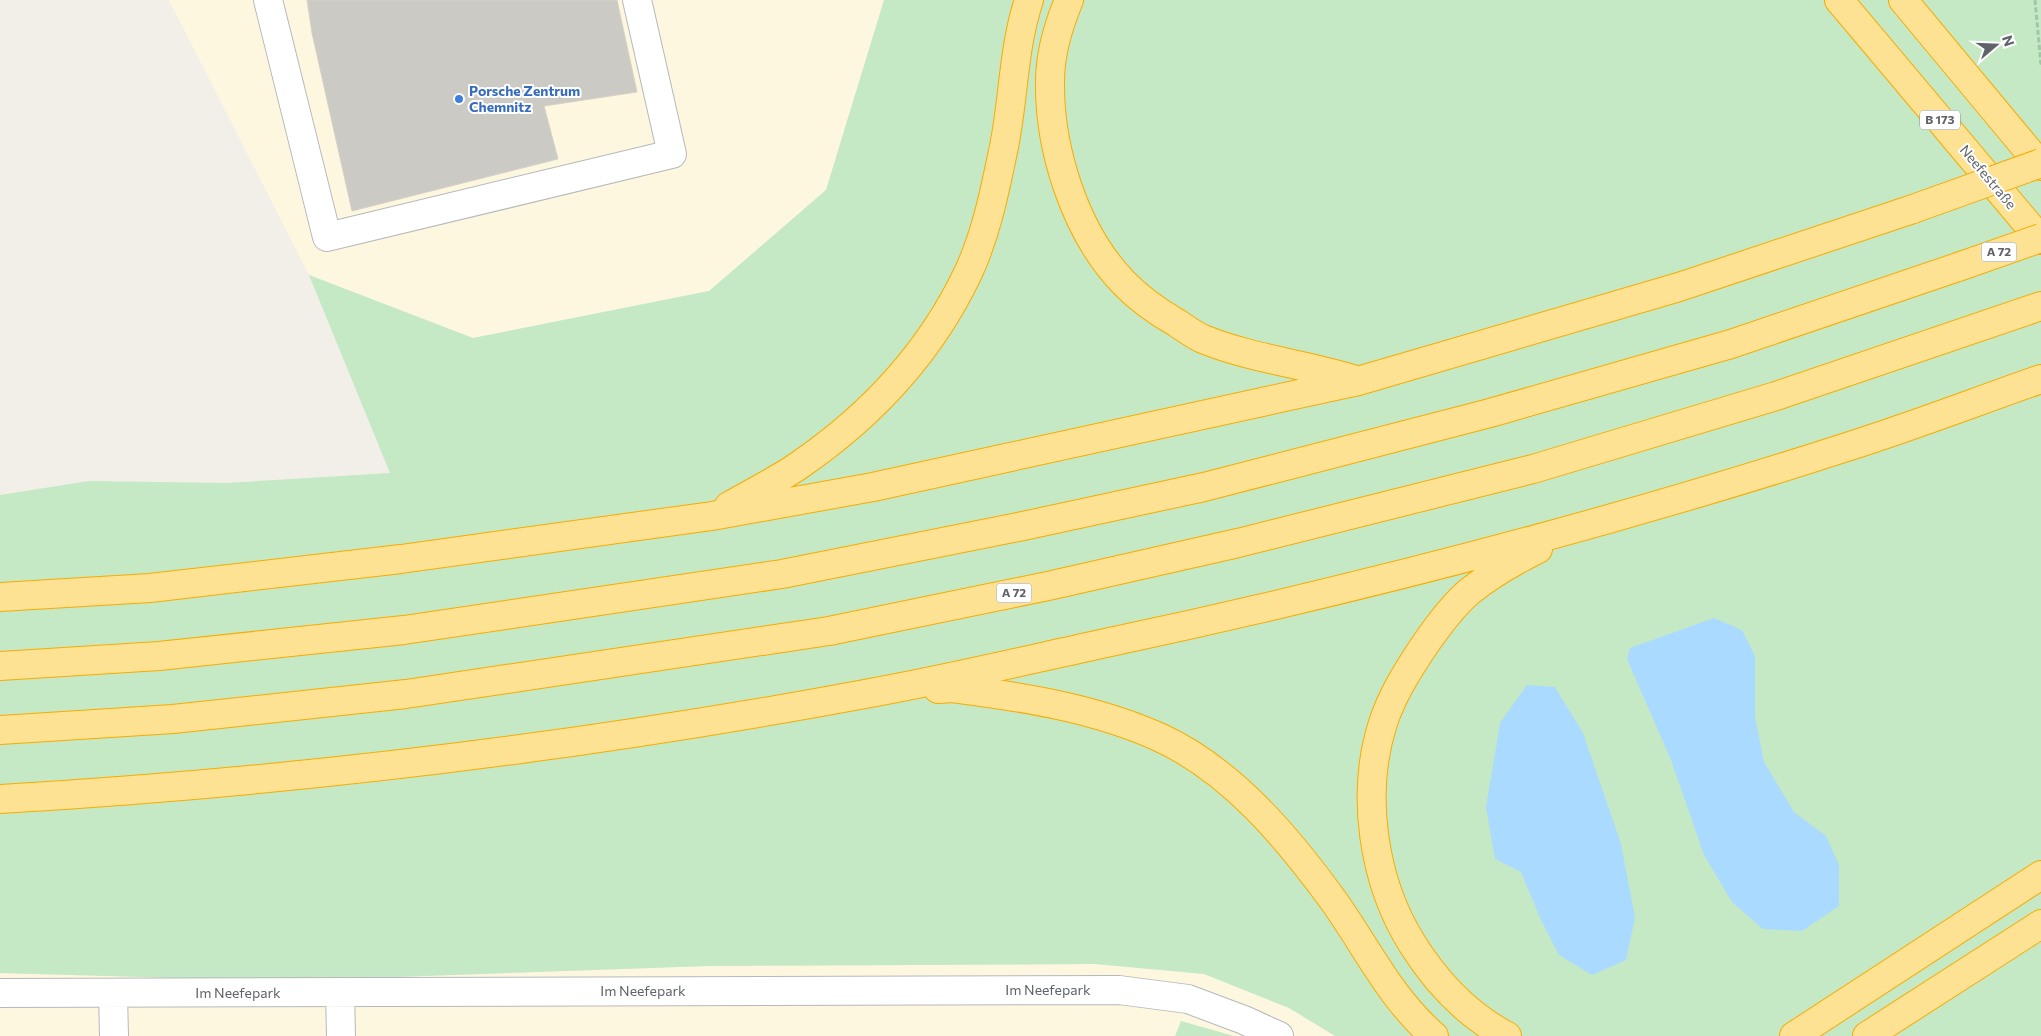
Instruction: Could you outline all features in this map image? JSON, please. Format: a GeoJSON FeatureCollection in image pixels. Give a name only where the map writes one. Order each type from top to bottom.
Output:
{"type":"FeatureCollection","features":[{"type":"Feature","properties":{"kind":"highway"},"geometry":{"type":"LineString","coordinates":[[712,516],[797,466],[856,422],[899,380],[934,333],[969,272],[985,224],[1003,155],[1021,25],[1029,0]]}},
{"type":"Feature","properties":{"kind":"highway"},"geometry":{"type":"LineString","coordinates":[[1069,0],[1060,22],[1049,79],[1053,132],[1065,181],[1090,238],[1123,282],[1162,314],[1202,338],[1240,351],[1325,370],[1358,381]]}},
{"type":"Feature","properties":{"kind":"highway","name":"Neefestraße"},"geometry":{"type":"LineString","coordinates":[[1839,0],[2041,239]]}},
{"type":"Feature","properties":{"kind":"highway"},"geometry":{"type":"LineString","coordinates":[[0,597],[150,588],[401,559],[712,516],[873,487],[1358,381],[1670,290],[2041,164],[1903,0]]}},
{"type":"Feature","properties":{"kind":"highway","name":"A 72"},"geometry":{"type":"LineString","coordinates":[[0,666],[159,656],[404,630],[782,574],[1014,528],[1204,488],[1490,413],[1731,344],[2041,239]]}},
{"type":"Feature","properties":{"kind":"highway","name":"A 72"},"geometry":{"type":"LineString","coordinates":[[0,730],[173,719],[406,694],[838,629],[1048,586],[1238,543],[1533,469],[1776,396],[2041,306]]}},
{"type":"Feature","properties":{"kind":"highway"},"geometry":{"type":"LineString","coordinates":[[0,800],[179,788],[446,758],[694,724],[869,694],[1266,609],[1576,528],[1854,445],[2041,379]]}},
{"type":"Feature","properties":{"kind":"highway"},"geometry":{"type":"LineString","coordinates":[[1507,1036],[1462,1007],[1426,966],[1397,920],[1381,870],[1373,823],[1373,769],[1384,722],[1405,674],[1437,627],[1470,591],[1484,581],[1506,566],[1576,528]]}},
{"type":"Feature","properties":{"kind":"highway"},"geometry":{"type":"LineString","coordinates":[[869,694],[952,688],[1062,705],[1161,738],[1205,764],[1248,800],[1286,840],[1333,900],[1386,982],[1420,1024],[1434,1036]]}},
{"type":"Feature","properties":{"kind":"highway"},"geometry":{"type":"LineString","coordinates":[[1794,1036],[2041,875]]}},
{"type":"Feature","properties":{"kind":"highway"},"geometry":{"type":"LineString","coordinates":[[1867,1036],[2041,924]]}},
{"type":"Feature","properties":{"kind":"street"},"geometry":{"type":"LineString","coordinates":[[268,0],[327,236],[672,154],[636,0]]}},
{"type":"Feature","properties":{"kind":"street","name":"Im Neefepark"},"geometry":{"type":"LineString","coordinates":[[0,993],[1119,990],[1188,999],[1244,1020],[1279,1036]]}},
{"type":"Feature","properties":{"kind":"street"},"geometry":{"type":"LineString","coordinates":[[340,992],[341,1036]]}},
{"type":"Feature","properties":{"kind":"street"},"geometry":{"type":"LineString","coordinates":[[113,993],[114,1036]]}},
{"type":"Feature","properties":{"kind":"path"},"geometry":{"type":"LineString","coordinates":[[2035,0],[2041,65]]}},
{"type":"Feature","properties":{"kind":"shaded area"},"geometry":{"type":"Polygon","coordinates":[[[169,0],[884,0],[826,190],[713,290],[473,338],[309,275],[169,0]]]}},
{"type":"Feature","properties":{"kind":"shaded area"},"geometry":{"type":"Polygon","coordinates":[[[1095,964],[1249,978],[1361,1036],[0,1036],[0,973],[281,981],[708,966],[1095,964]]]}},
{"type":"Feature","properties":{"kind":"green space"},"geometry":{"type":"Polygon","coordinates":[[[884,0],[2041,0],[2041,1036],[1335,1036],[1289,1008],[1204,974],[1095,964],[708,966],[281,981],[0,973],[0,495],[89,481],[226,483],[390,473],[309,275],[473,338],[709,291],[826,190],[884,0]]]}},
{"type":"Feature","properties":{"kind":"green space"},"geometry":{"type":"Polygon","coordinates":[[[1181,1021],[1234,1036],[1175,1036],[1181,1021]]]}},
{"type":"Feature","properties":{"kind":"water"},"geometry":{"type":"Polygon","coordinates":[[[1714,618],[1742,630],[1755,656],[1755,717],[1764,762],[1794,812],[1826,836],[1839,865],[1839,906],[1802,931],[1763,929],[1732,902],[1704,855],[1671,760],[1627,659],[1630,648],[1714,618]]]}},
{"type":"Feature","properties":{"kind":"water"},"geometry":{"type":"Polygon","coordinates":[[[1527,685],[1555,687],[1583,733],[1621,844],[1635,918],[1626,960],[1592,975],[1559,955],[1541,920],[1521,872],[1495,859],[1486,807],[1500,723],[1527,685]]]}},
{"type":"Feature","properties":{"kind":"building","name":"Porsche Zentrum Chemnitz"},"geometry":{"type":"Polygon","coordinates":[[[307,0],[617,0],[637,92],[544,106],[558,159],[352,211],[312,33],[307,0]]]}},
{"type":"Feature","properties":{"kind":"place","name":"Porsche Zentrum Chemnitz"},"geometry":{"type":"Point","coordinates":[459,99]}}]}
